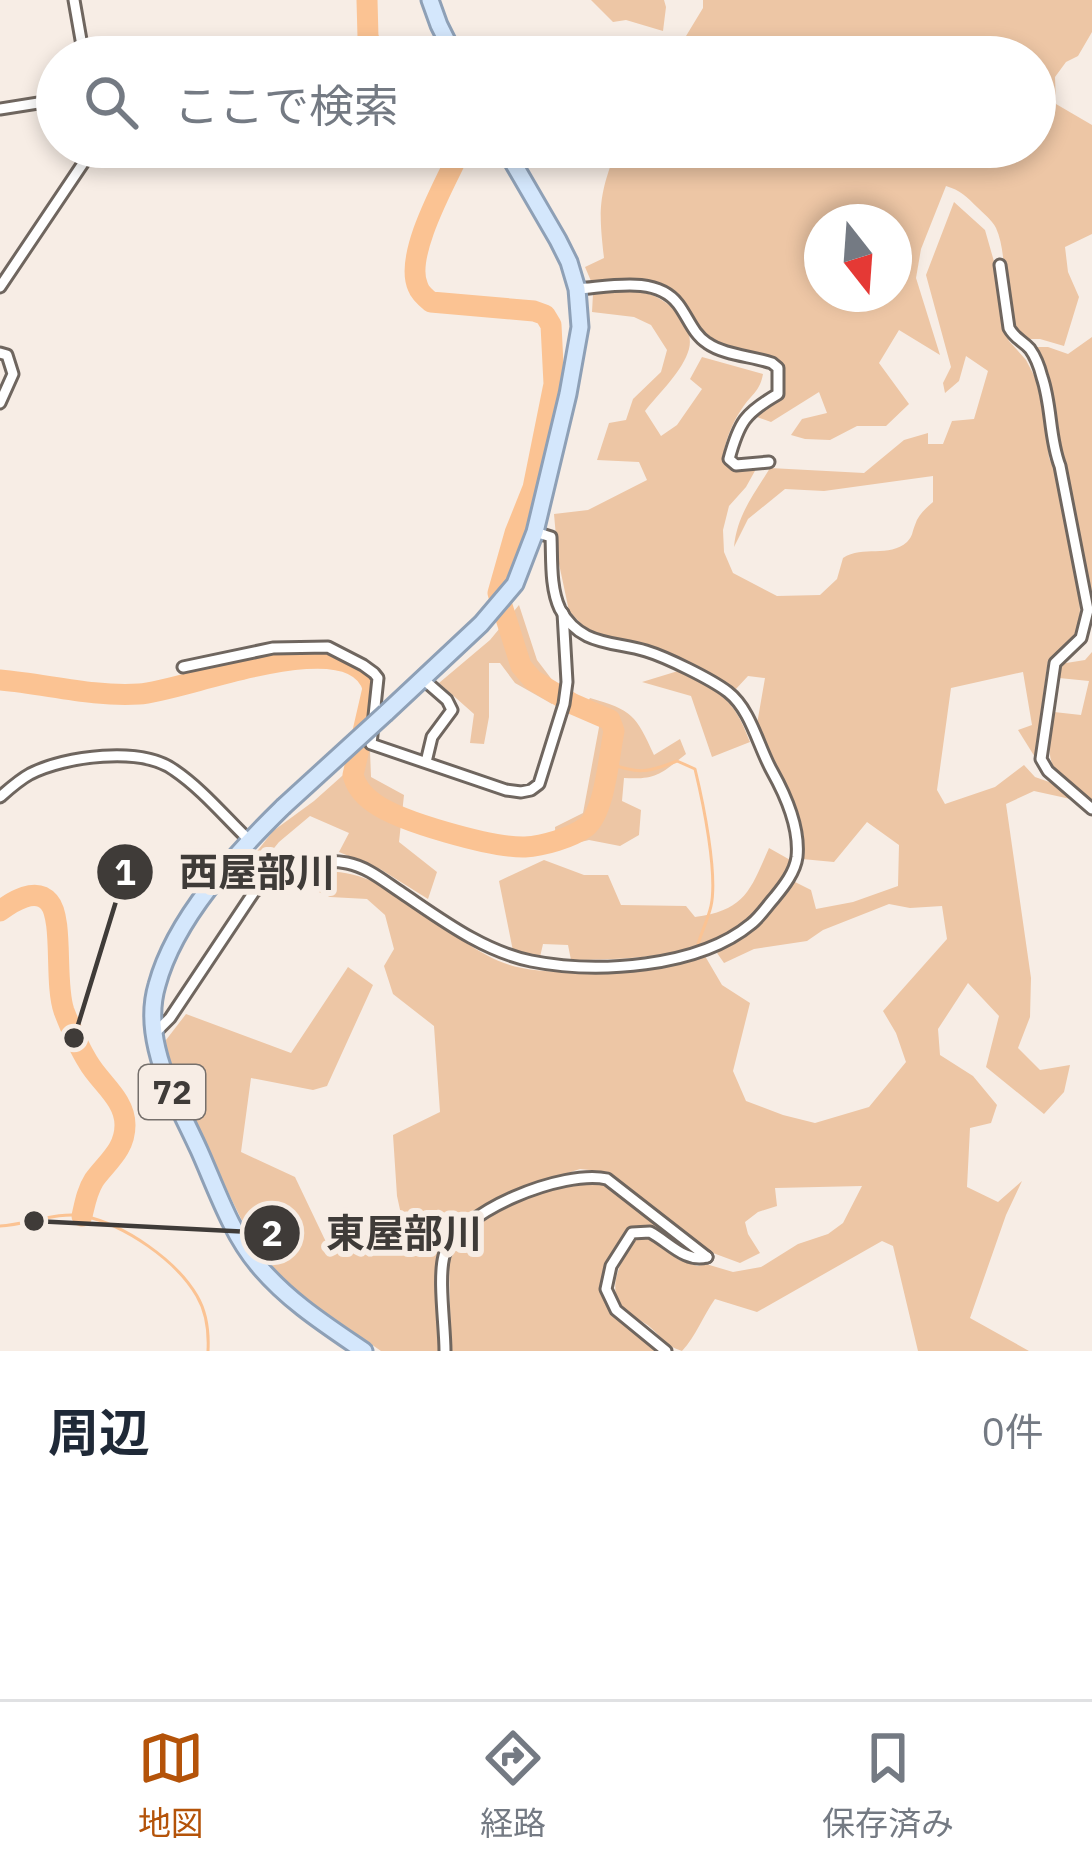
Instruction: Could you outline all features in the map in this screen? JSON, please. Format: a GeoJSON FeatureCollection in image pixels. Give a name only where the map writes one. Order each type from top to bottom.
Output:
{"type":"FeatureCollection","features":[{"type":"Feature","properties":{"kind":"main road"},"geometry":{"type":"LineString","coordinates":[[430,0],[444,36]]}},
{"type":"Feature","properties":{"kind":"main road","name":"72"},"geometry":{"type":"LineString","coordinates":[[364,1351],[299,1306],[253,1259],[168,1082],[154,1034],[155,989],[168,954],[191,915],[249,841],[481,624],[520,574],[536,532],[580,327],[569,262],[516,168]]}},
{"type":"Feature","properties":{"kind":"street"},"geometry":{"type":"LineString","coordinates":[[74,0],[80,36]]}},
{"type":"Feature","properties":{"kind":"street"},"geometry":{"type":"LineString","coordinates":[[0,109],[36,103]]}},
{"type":"Feature","properties":{"kind":"street"},"geometry":{"type":"LineString","coordinates":[[0,287],[80,168]]}},
{"type":"Feature","properties":{"kind":"street"},"geometry":{"type":"LineString","coordinates":[[1000,265],[1009,328],[1030,350],[1049,403],[1054,453],[1088,610],[1081,638],[1055,663],[1041,759],[1048,771],[1092,809]]}},
{"type":"Feature","properties":{"kind":"street"},"geometry":{"type":"LineString","coordinates":[[577,289],[636,284],[653,288],[673,297],[699,338],[711,346],[772,362],[778,368],[778,394],[749,411],[729,459],[736,464],[769,462]]}},
{"type":"Feature","properties":{"kind":"street"},"geometry":{"type":"LineString","coordinates":[[0,353],[7,355],[13,374],[0,403]]}},
{"type":"Feature","properties":{"kind":"street"},"geometry":{"type":"LineString","coordinates":[[183,667],[273,648],[328,647],[378,678],[371,744],[506,790],[531,790],[545,769],[567,682],[551,537],[536,532]]}},
{"type":"Feature","properties":{"kind":"street"},"geometry":{"type":"LineString","coordinates":[[154,1034],[170,1018],[254,892],[304,865],[346,863],[368,870],[457,930],[500,952],[532,961],[609,965],[674,959],[709,949],[752,924],[781,889],[797,853],[784,792],[741,705],[712,682],[650,652],[590,640],[563,614]]}},
{"type":"Feature","properties":{"kind":"street"},"geometry":{"type":"LineString","coordinates":[[423,679],[452,710],[432,737],[426,762]]}},
{"type":"Feature","properties":{"kind":"street"},"geometry":{"type":"LineString","coordinates":[[0,797],[30,774],[55,765],[124,755],[143,757],[175,770],[249,841]]}},
{"type":"Feature","properties":{"kind":"street"},"geometry":{"type":"LineString","coordinates":[[445,1351],[443,1268],[452,1241],[505,1201],[591,1175],[607,1179],[707,1257],[685,1256],[650,1232],[632,1233],[611,1266],[606,1289],[616,1310],[666,1351]]}},
{"type":"Feature","properties":{"kind":"shaded area"},"geometry":{"type":"Polygon","coordinates":[[[591,0],[664,0],[663,31],[626,20],[613,22],[591,0]]]}},
{"type":"Feature","properties":{"kind":"shaded area"},"geometry":{"type":"Polygon","coordinates":[[[703,0],[1092,0],[1092,32],[1078,56],[1056,76],[1056,36],[686,36],[703,0]]]}},
{"type":"Feature","properties":{"kind":"shaded area"},"geometry":{"type":"Polygon","coordinates":[[[1056,104],[1092,125],[1092,234],[1065,247],[1068,272],[1079,297],[1064,346],[1022,339],[1010,314],[996,228],[966,197],[946,186],[921,249],[916,278],[940,355],[899,330],[879,363],[909,404],[886,426],[857,426],[830,440],[791,435],[802,419],[827,413],[819,392],[771,422],[754,416],[782,395],[780,361],[712,341],[681,303],[659,287],[635,281],[591,281],[585,267],[604,258],[601,206],[610,168],[1056,168],[1056,104]]]}},
{"type":"Feature","properties":{"kind":"shaded area"},"geometry":{"type":"Polygon","coordinates":[[[954,202],[985,230],[995,265],[1003,330],[1040,387],[1049,458],[1080,600],[1076,633],[1048,660],[1038,762],[1018,730],[1032,725],[1023,672],[951,688],[937,790],[945,804],[995,787],[1024,765],[1035,777],[1075,800],[1034,791],[1006,804],[1031,978],[1030,1017],[1018,1048],[1040,1070],[1070,1065],[1064,1092],[1044,1114],[986,1067],[999,1016],[968,983],[938,1029],[940,1055],[973,1076],[997,1105],[991,1123],[970,1128],[967,1187],[998,1202],[1022,1181],[970,1318],[1029,1351],[918,1351],[893,1246],[882,1241],[757,1312],[715,1299],[687,1345],[682,1351],[676,1349],[619,1302],[617,1275],[635,1239],[651,1238],[679,1260],[697,1266],[733,1272],[761,1267],[843,1223],[862,1186],[775,1188],[777,1206],[745,1222],[760,1253],[740,1263],[713,1253],[609,1172],[580,1169],[508,1192],[464,1218],[441,1250],[436,1269],[439,1351],[381,1351],[293,1290],[253,1243],[167,1056],[166,1040],[186,1014],[291,1053],[348,967],[373,985],[327,1086],[313,1090],[251,1078],[241,1152],[295,1177],[326,1242],[358,1254],[408,1246],[397,1196],[393,1135],[440,1112],[434,1026],[393,994],[384,966],[394,949],[385,915],[367,899],[330,897],[292,880],[298,876],[343,873],[368,879],[481,952],[523,968],[604,972],[705,956],[722,985],[750,1003],[733,1071],[746,1101],[783,1115],[815,1123],[869,1107],[906,1062],[883,1011],[947,939],[942,906],[889,904],[807,941],[754,949],[724,963],[717,953],[764,921],[795,882],[811,890],[816,909],[898,886],[899,845],[867,822],[834,862],[802,859],[804,836],[757,724],[765,678],[748,676],[735,690],[656,649],[592,635],[569,611],[554,514],[588,510],[647,480],[639,462],[597,460],[609,423],[626,420],[633,399],[661,372],[667,350],[651,325],[634,317],[592,312],[593,294],[629,291],[670,306],[689,336],[682,365],[645,411],[661,436],[677,425],[702,389],[690,379],[702,357],[763,374],[735,420],[724,450],[724,464],[735,471],[756,469],[729,506],[723,530],[724,552],[733,573],[777,596],[820,595],[837,579],[843,558],[907,542],[918,518],[933,502],[933,476],[824,491],[785,489],[748,519],[734,547],[742,515],[770,468],[864,473],[904,440],[928,433],[928,444],[943,444],[952,421],[974,419],[988,371],[966,356],[959,381],[945,393],[943,383],[951,367],[926,275],[954,202]]]}},
{"type":"Feature","properties":{"kind":"shaded area"},"geometry":{"type":"Polygon","coordinates":[[[1092,337],[1092,601],[1052,398],[1030,347],[1068,354],[1092,337]]]}},
{"type":"Feature","properties":{"kind":"shaded area"},"geometry":{"type":"Polygon","coordinates":[[[519,605],[537,660],[553,681],[552,704],[515,683],[500,663],[489,663],[484,744],[470,743],[474,714],[439,683],[490,640],[519,605]]]}},
{"type":"Feature","properties":{"kind":"shaded area"},"geometry":{"type":"Polygon","coordinates":[[[1092,652],[1092,803],[1058,772],[1050,746],[1054,712],[1081,715],[1089,681],[1059,678],[1060,664],[1085,660],[1092,652]]]}},
{"type":"Feature","properties":{"kind":"shaded area"},"geometry":{"type":"Polygon","coordinates":[[[678,671],[723,697],[750,742],[712,757],[691,696],[642,682],[678,671]]]}},
{"type":"Feature","properties":{"kind":"shaded area"},"geometry":{"type":"Polygon","coordinates":[[[590,698],[631,716],[654,755],[680,739],[686,754],[658,774],[624,778],[622,801],[641,810],[639,835],[620,846],[589,840],[556,848],[555,827],[583,813],[600,722],[582,711],[590,698]]]}},
{"type":"Feature","properties":{"kind":"shaded area"},"geometry":{"type":"Polygon","coordinates":[[[370,751],[371,777],[404,795],[399,842],[437,872],[428,899],[380,869],[339,852],[349,833],[310,816],[279,842],[247,881],[234,881],[273,831],[370,751]]]}},
{"type":"Feature","properties":{"kind":"shaded area"},"geometry":{"type":"Polygon","coordinates":[[[769,848],[792,861],[752,915],[712,940],[666,954],[618,959],[571,960],[568,945],[543,944],[540,957],[513,951],[499,881],[544,860],[584,875],[608,875],[621,905],[686,906],[695,917],[725,909],[744,896],[769,848]]]}},
{"type":"Feature","properties":{"kind":"shaded area"},"geometry":{"type":"Polygon","coordinates":[[[589,1181],[602,1183],[699,1256],[648,1227],[630,1229],[608,1261],[603,1275],[607,1302],[624,1324],[658,1351],[451,1351],[449,1258],[459,1241],[472,1226],[508,1204],[589,1181]]]}},
{"type":"Feature","properties":{"kind":"waterway"},"geometry":{"type":"LineString","coordinates":[[367,0],[368,36]]}},
{"type":"Feature","properties":{"kind":"waterway"},"geometry":{"type":"LineString","coordinates":[[0,680],[139,694],[267,664],[335,659],[359,668],[373,688],[353,775],[374,803],[425,826],[510,846],[548,843],[586,827],[598,809],[605,782],[614,731],[610,720],[533,680],[521,666],[498,593],[533,488],[554,384],[551,325],[545,315],[534,311],[431,302],[419,289],[415,273],[422,237],[452,168]]}},
{"type":"Feature","properties":{"kind":"waterway"},"geometry":{"type":"LineString","coordinates":[[608,763],[642,771],[677,761],[695,769],[713,876],[711,906],[698,944]]}},
{"type":"Feature","properties":{"kind":"waterway"},"geometry":{"type":"LineString","coordinates":[[0,911],[31,896],[44,898],[54,910],[64,1011],[84,1056],[124,1116],[122,1142],[92,1184],[82,1216]]}},
{"type":"Feature","properties":{"kind":"waterway"},"geometry":{"type":"LineString","coordinates":[[0,1226],[74,1215],[132,1236],[163,1257],[197,1296],[207,1323],[208,1351]]}},
{"type":"Feature","properties":{"kind":"place","name":"西屋部川"},"geometry":{"type":"Point","coordinates":[74,1038]}},
{"type":"Feature","properties":{"kind":"place","name":"東屋部川"},"geometry":{"type":"Point","coordinates":[34,1221]}}]}
